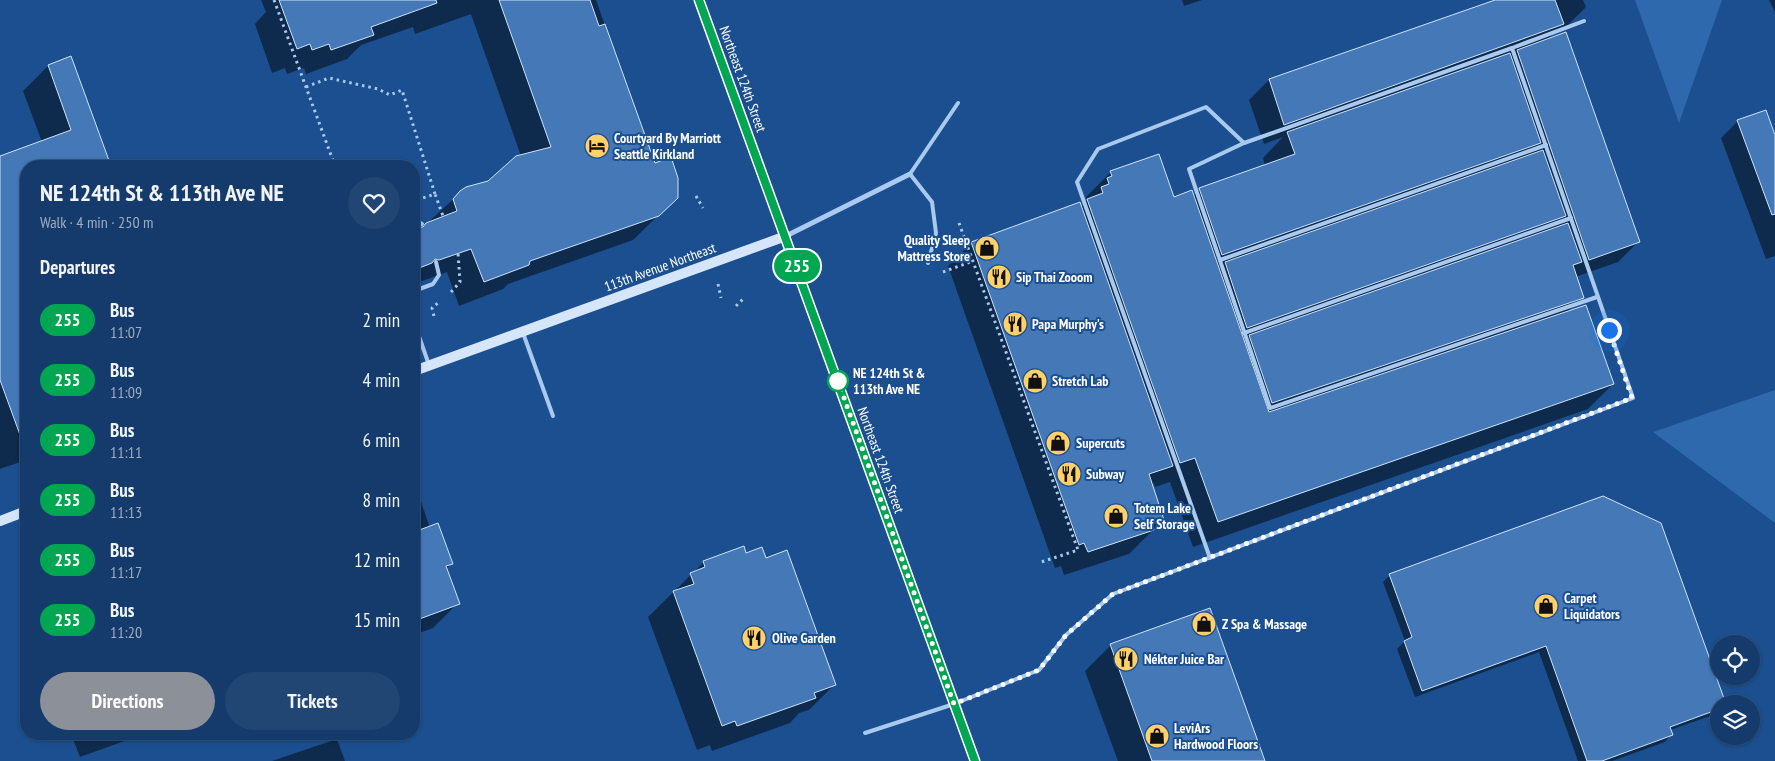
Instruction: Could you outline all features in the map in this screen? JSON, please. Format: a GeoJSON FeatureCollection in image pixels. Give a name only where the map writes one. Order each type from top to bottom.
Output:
{"type":"FeatureCollection","features":[{"type":"Feature","properties":{"kind":"main road","name":"Northeast 124th Street"},"geometry":{"type":"LineString","coordinates":[[699,0],[975,761]]}},
{"type":"Feature","properties":{"kind":"main road","name":"113th Avenue Northeast"},"geometry":{"type":"LineString","coordinates":[[420,369],[786,236]]}},
{"type":"Feature","properties":{"kind":"main road"},"geometry":{"type":"LineString","coordinates":[[0,520],[20,513]]}},
{"type":"Feature","properties":{"kind":"street","name":"113th Avenue Northeast"},"geometry":{"type":"LineString","coordinates":[[786,236],[910,174]]}},
{"type":"Feature","properties":{"kind":"lane"},"geometry":{"type":"LineString","coordinates":[[1584,21],[1244,143],[1189,169],[1270,408],[1597,297]]}},
{"type":"Feature","properties":{"kind":"lane"},"geometry":{"type":"LineString","coordinates":[[865,733],[954,704],[1039,670],[1066,635],[1113,594],[1632,398],[1512,48]]}},
{"type":"Feature","properties":{"kind":"lane"},"geometry":{"type":"LineString","coordinates":[[928,263],[936,233],[932,202],[910,174],[958,104]]}},
{"type":"Feature","properties":{"kind":"lane"},"geometry":{"type":"LineString","coordinates":[[1210,558],[1077,182],[1098,149],[1206,108],[1244,143]]}},
{"type":"Feature","properties":{"kind":"lane"},"geometry":{"type":"LineString","coordinates":[[1220,260],[1546,145]]}},
{"type":"Feature","properties":{"kind":"lane"},"geometry":{"type":"LineString","coordinates":[[1244,334],[1571,218]]}},
{"type":"Feature","properties":{"kind":"lane"},"geometry":{"type":"LineString","coordinates":[[420,289],[433,284],[439,275],[436,262]]}},
{"type":"Feature","properties":{"kind":"lane"},"geometry":{"type":"LineString","coordinates":[[522,331],[553,416]]}},
{"type":"Feature","properties":{"kind":"lane"},"geometry":{"type":"LineString","coordinates":[[420,339],[429,365]]}},
{"type":"Feature","properties":{"kind":"path"},"geometry":{"type":"LineString","coordinates":[[274,0],[333,160]]}},
{"type":"Feature","properties":{"kind":"path"},"geometry":{"type":"LineString","coordinates":[[306,86],[329,78],[378,89],[390,95],[402,90],[443,216]]}},
{"type":"Feature","properties":{"kind":"path"},"geometry":{"type":"LineString","coordinates":[[420,199],[435,194]]}},
{"type":"Feature","properties":{"kind":"path"},"geometry":{"type":"LineString","coordinates":[[696,196],[703,208]]}},
{"type":"Feature","properties":{"kind":"path"},"geometry":{"type":"LineString","coordinates":[[960,223],[1078,550],[1038,563]]}},
{"type":"Feature","properties":{"kind":"path"},"geometry":{"type":"LineString","coordinates":[[940,273],[973,261]]}},
{"type":"Feature","properties":{"kind":"path"},"geometry":{"type":"LineString","coordinates":[[718,284],[721,298]]}},
{"type":"Feature","properties":{"kind":"path"},"geometry":{"type":"LineString","coordinates":[[736,306],[744,298]]}},
{"type":"Feature","properties":{"kind":"shaded area"},"geometry":{"type":"Polygon","coordinates":[[[1635,0],[1722,0],[1679,123],[1635,0]]]}},
{"type":"Feature","properties":{"kind":"shaded area"},"geometry":{"type":"Polygon","coordinates":[[[1775,390],[1775,523],[1653,432],[1775,390]]]}},
{"type":"Feature","properties":{"kind":"building"},"geometry":{"type":"Polygon","coordinates":[[[279,0],[436,0],[437,3],[371,27],[374,35],[331,50],[329,44],[312,50],[310,44],[297,49],[279,0]]]}},
{"type":"Feature","properties":{"kind":"building","name":"Courtyard By Marriott Seattle Kirkland"},"geometry":{"type":"Polygon","coordinates":[[[499,0],[590,0],[599,26],[605,24],[655,163],[671,157],[678,178],[678,198],[659,216],[530,261],[529,265],[484,282],[471,249],[439,260],[435,259],[432,263],[420,268],[420,227],[457,211],[453,199],[460,191],[466,187],[488,181],[516,156],[551,147],[499,0]]]}},
{"type":"Feature","properties":{"kind":"building"},"geometry":{"type":"Polygon","coordinates":[[[1495,0],[1555,0],[1564,24],[1284,125],[1269,79],[1495,0]]]}},
{"type":"Feature","properties":{"kind":"building"},"geometry":{"type":"Polygon","coordinates":[[[1566,32],[1640,242],[1589,260],[1517,50],[1566,32]]]}},
{"type":"Feature","properties":{"kind":"building"},"geometry":{"type":"Polygon","coordinates":[[[1510,53],[1541,143],[1222,255],[1199,188],[1295,154],[1287,132],[1510,53]]]}},
{"type":"Feature","properties":{"kind":"building"},"geometry":{"type":"Polygon","coordinates":[[[71,56],[109,160],[20,160],[20,435],[0,380],[0,156],[71,130],[48,65],[71,56]]]}},
{"type":"Feature","properties":{"kind":"building"},"geometry":{"type":"Polygon","coordinates":[[[1766,110],[1775,135],[1775,214],[1772,215],[1737,120],[1766,110]]]}},
{"type":"Feature","properties":{"kind":"building"},"geometry":{"type":"Polygon","coordinates":[[[1543,150],[1566,216],[1247,328],[1225,262],[1543,150]]]}},
{"type":"Feature","properties":{"kind":"building"},"geometry":{"type":"Polygon","coordinates":[[[1159,154],[1174,197],[1192,190],[1269,412],[1586,305],[1614,384],[1218,522],[1195,458],[1180,463],[1087,199],[1103,193],[1101,187],[1109,184],[1107,178],[1112,176],[1110,171],[1159,154]]]}},
{"type":"Feature","properties":{"kind":"building"},"geometry":{"type":"Polygon","coordinates":[[[1080,202],[1173,466],[1149,474],[1164,520],[1153,524],[1154,530],[1088,552],[1084,543],[1079,545],[971,242],[1080,202]]]}},
{"type":"Feature","properties":{"kind":"building"},"geometry":{"type":"Polygon","coordinates":[[[1568,223],[1582,262],[1573,265],[1584,298],[1272,403],[1249,335],[1568,223]]]}},
{"type":"Feature","properties":{"kind":"building","name":"Carpet Liquidators"},"geometry":{"type":"Polygon","coordinates":[[[1603,496],[1661,523],[1710,659],[1710,685],[1719,685],[1723,695],[1710,695],[1710,712],[1670,727],[1673,735],[1602,761],[1587,761],[1546,646],[1422,691],[1404,641],[1412,637],[1389,574],[1603,496]]]}},
{"type":"Feature","properties":{"kind":"building"},"geometry":{"type":"Polygon","coordinates":[[[438,523],[453,564],[446,566],[460,604],[420,619],[420,530],[438,523]]]}},
{"type":"Feature","properties":{"kind":"building","name":"Olive Garden"},"geometry":{"type":"Polygon","coordinates":[[[744,546],[746,553],[762,547],[766,558],[787,550],[836,685],[814,693],[816,698],[737,726],[735,721],[722,726],[673,591],[694,584],[690,573],[705,567],[703,561],[744,546]]]}},
{"type":"Feature","properties":{"kind":"building"},"geometry":{"type":"Polygon","coordinates":[[[1210,608],[1265,761],[1152,761],[1110,644],[1210,608]]]}},
{"type":"Feature","properties":{"kind":"bus line","name":"255"},"geometry":{"type":"LineString","coordinates":[[699,0],[800,273],[975,761]]}},
{"type":"Feature","properties":{"kind":"place","name":"Courtyard By Marriott Seattle Kirkland"},"geometry":{"type":"Point","coordinates":[597,146]}},
{"type":"Feature","properties":{"kind":"place","name":"Quality Sleep Mattress Store"},"geometry":{"type":"Point","coordinates":[987,248]}},
{"type":"Feature","properties":{"kind":"place","name":"Sip Thai Zooom"},"geometry":{"type":"Point","coordinates":[999,277]}},
{"type":"Feature","properties":{"kind":"place","name":"Papa Murphy's"},"geometry":{"type":"Point","coordinates":[1015,324]}},
{"type":"Feature","properties":{"kind":"place","name":"NE 124th St & 113th Ave NE"},"geometry":{"type":"Point","coordinates":[838,381]}},
{"type":"Feature","properties":{"kind":"place","name":"Stretch Lab"},"geometry":{"type":"Point","coordinates":[1035,381]}},
{"type":"Feature","properties":{"kind":"place","name":"Supercuts"},"geometry":{"type":"Point","coordinates":[1058,443]}},
{"type":"Feature","properties":{"kind":"place","name":"Subway"},"geometry":{"type":"Point","coordinates":[1069,474]}},
{"type":"Feature","properties":{"kind":"place","name":"Totem Lake Self Storage"},"geometry":{"type":"Point","coordinates":[1116,516]}},
{"type":"Feature","properties":{"kind":"place","name":"Carpet Liquidators"},"geometry":{"type":"Point","coordinates":[1546,606]}},
{"type":"Feature","properties":{"kind":"place","name":"Z Spa & Massage"},"geometry":{"type":"Point","coordinates":[1204,624]}},
{"type":"Feature","properties":{"kind":"place","name":"Olive Garden"},"geometry":{"type":"Point","coordinates":[754,638]}},
{"type":"Feature","properties":{"kind":"place","name":"Nékter Juice Bar"},"geometry":{"type":"Point","coordinates":[1126,659]}},
{"type":"Feature","properties":{"kind":"place","name":"LeviArs Hardwood Floors"},"geometry":{"type":"Point","coordinates":[1157,736]}},
{"type":"Feature","properties":{"kind":"route"},"geometry":{"type":"LineString","coordinates":[[838,381],[954,704],[1039,670],[1066,635],[1113,594],[1632,398],[1609,330]]}}]}
